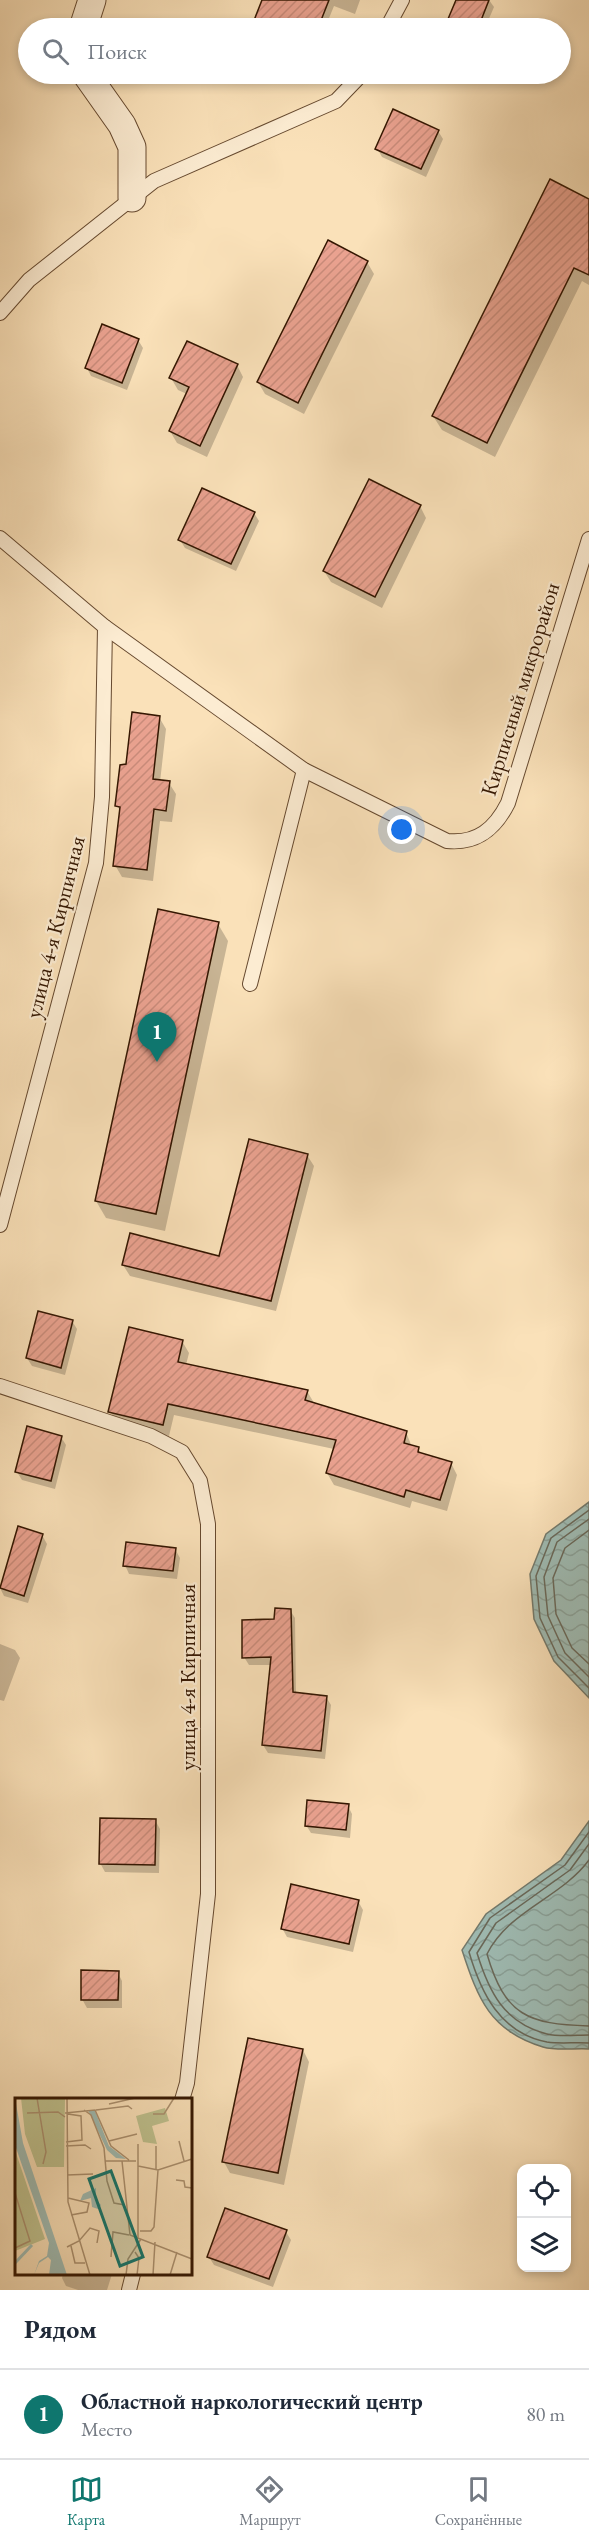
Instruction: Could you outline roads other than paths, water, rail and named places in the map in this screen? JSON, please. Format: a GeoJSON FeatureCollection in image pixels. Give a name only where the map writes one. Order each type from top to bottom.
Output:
{"type":"FeatureCollection","features":[{"type":"Feature","properties":{"kind":"street"},"geometry":{"type":"LineString","coordinates":[[86,18],[92,0]]}},
{"type":"Feature","properties":{"kind":"street"},"geometry":{"type":"LineString","coordinates":[[93,84],[122,125],[132,147],[132,198]]}},
{"type":"Feature","properties":{"kind":"lane"},"geometry":{"type":"LineString","coordinates":[[392,18],[402,0]]}},
{"type":"Feature","properties":{"kind":"lane"},"geometry":{"type":"LineString","coordinates":[[0,313],[29,280],[154,181],[336,101],[352,84]]}},
{"type":"Feature","properties":{"kind":"lane"},"geometry":{"type":"LineString","coordinates":[[0,538],[105,627]]}},
{"type":"Feature","properties":{"kind":"lane","name":"Кирписный микрорайон"},"geometry":{"type":"LineString","coordinates":[[105,627],[304,770],[447,842],[462,843],[484,834],[502,816],[508,803],[589,539]]}},
{"type":"Feature","properties":{"kind":"lane","name":"улица 4-я Кирпичная"},"geometry":{"type":"LineString","coordinates":[[0,1225],[96,863],[102,797],[105,627]]}},
{"type":"Feature","properties":{"kind":"lane"},"geometry":{"type":"LineString","coordinates":[[250,984],[304,770]]}},
{"type":"Feature","properties":{"kind":"lane","name":"улица 4-я Кирпичная"},"geometry":{"type":"LineString","coordinates":[[0,1386],[151,1436],[182,1452],[200,1480],[208,1524],[208,1894],[187,2083],[183,2098]]}},
{"type":"Feature","properties":{"kind":"lane"},"geometry":{"type":"LineString","coordinates":[[129,2290],[134,2275]]}},
{"type":"Feature","properties":{"kind":"water"},"geometry":{"type":"Polygon","coordinates":[[[589,1502],[589,1698],[554,1661],[534,1619],[530,1574],[546,1534],[589,1502]]]}},
{"type":"Feature","properties":{"kind":"water"},"geometry":{"type":"Polygon","coordinates":[[[589,1821],[589,2049],[548,2048],[525,2040],[498,2022],[474,1984],[462,1950],[486,1914],[561,1860],[589,1821]]]}},
{"type":"Feature","properties":{"kind":"place","name":"Областной наркологический центр"},"geometry":{"type":"Point","coordinates":[157,1062]}}]}
